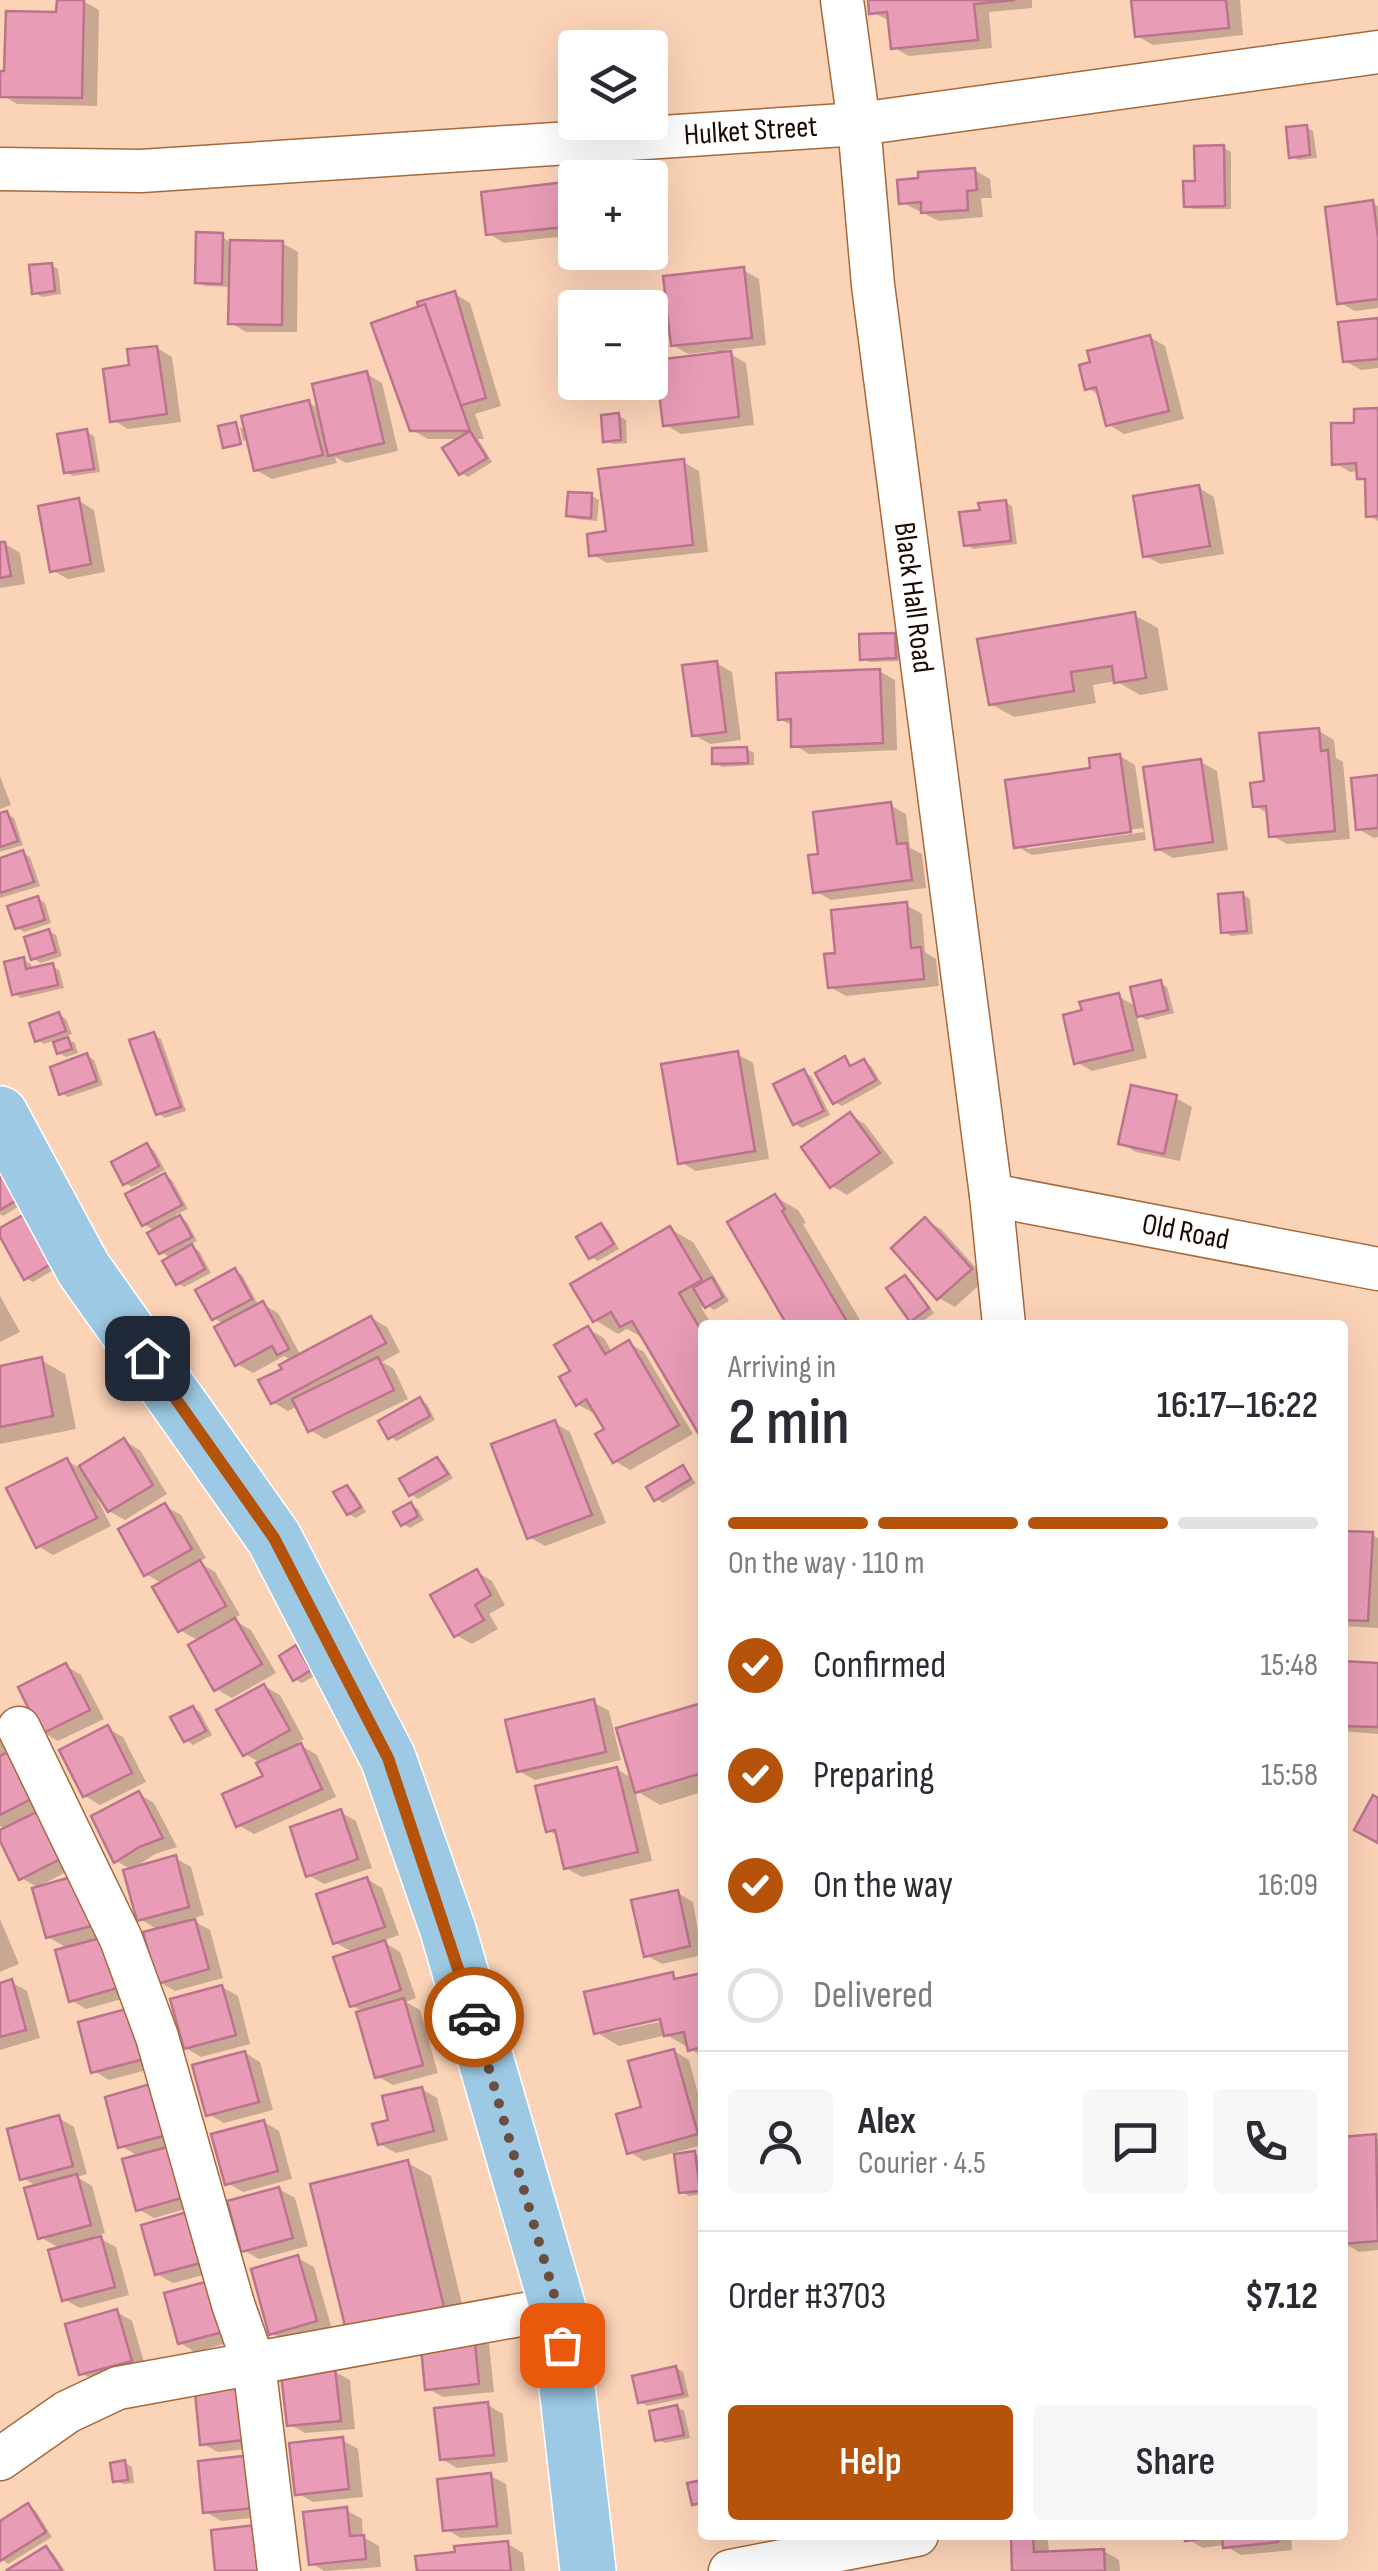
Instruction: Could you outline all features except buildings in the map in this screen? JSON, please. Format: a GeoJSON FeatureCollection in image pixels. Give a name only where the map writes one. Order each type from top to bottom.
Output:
{"type":"FeatureCollection","features":[{"type":"Feature","properties":{"kind":"main road"},"geometry":{"type":"LineString","coordinates":[[0,1114],[84,1268],[274,1538],[388,1758],[448,1930],[558,2308],[588,2571]]}},
{"type":"Feature","properties":{"kind":"street","name":"Black Hall Road"},"geometry":{"type":"LineString","coordinates":[[842,0],[873,285],[991,1195],[1004,1320]]}},
{"type":"Feature","properties":{"kind":"street","name":"Hulket Street"},"geometry":{"type":"LineString","coordinates":[[0,169],[141,171],[858,124],[1378,52]]}},
{"type":"Feature","properties":{"kind":"street","name":"Old Road"},"geometry":{"type":"LineString","coordinates":[[991,1195],[1378,1270]]}},
{"type":"Feature","properties":{"kind":"street"},"geometry":{"type":"LineString","coordinates":[[19,1728],[122,1939],[156,2038],[232,2304],[254,2364],[279,2571]]}},
{"type":"Feature","properties":{"kind":"street"},"geometry":{"type":"LineString","coordinates":[[0,2459],[66,2412],[118,2388],[558,2308]]}},
{"type":"Feature","properties":{"kind":"street"},"geometry":{"type":"LineString","coordinates":[[730,2571],[891,2540]]}},
{"type":"Feature","properties":{"kind":"way so far"},"geometry":{"type":"LineString","coordinates":[[474,2017],[558,2308],[562,2345]]}},
{"type":"Feature","properties":{"kind":"route"},"geometry":{"type":"LineString","coordinates":[[147,1358],[274,1538],[388,1758],[474,2017]]}}]}
